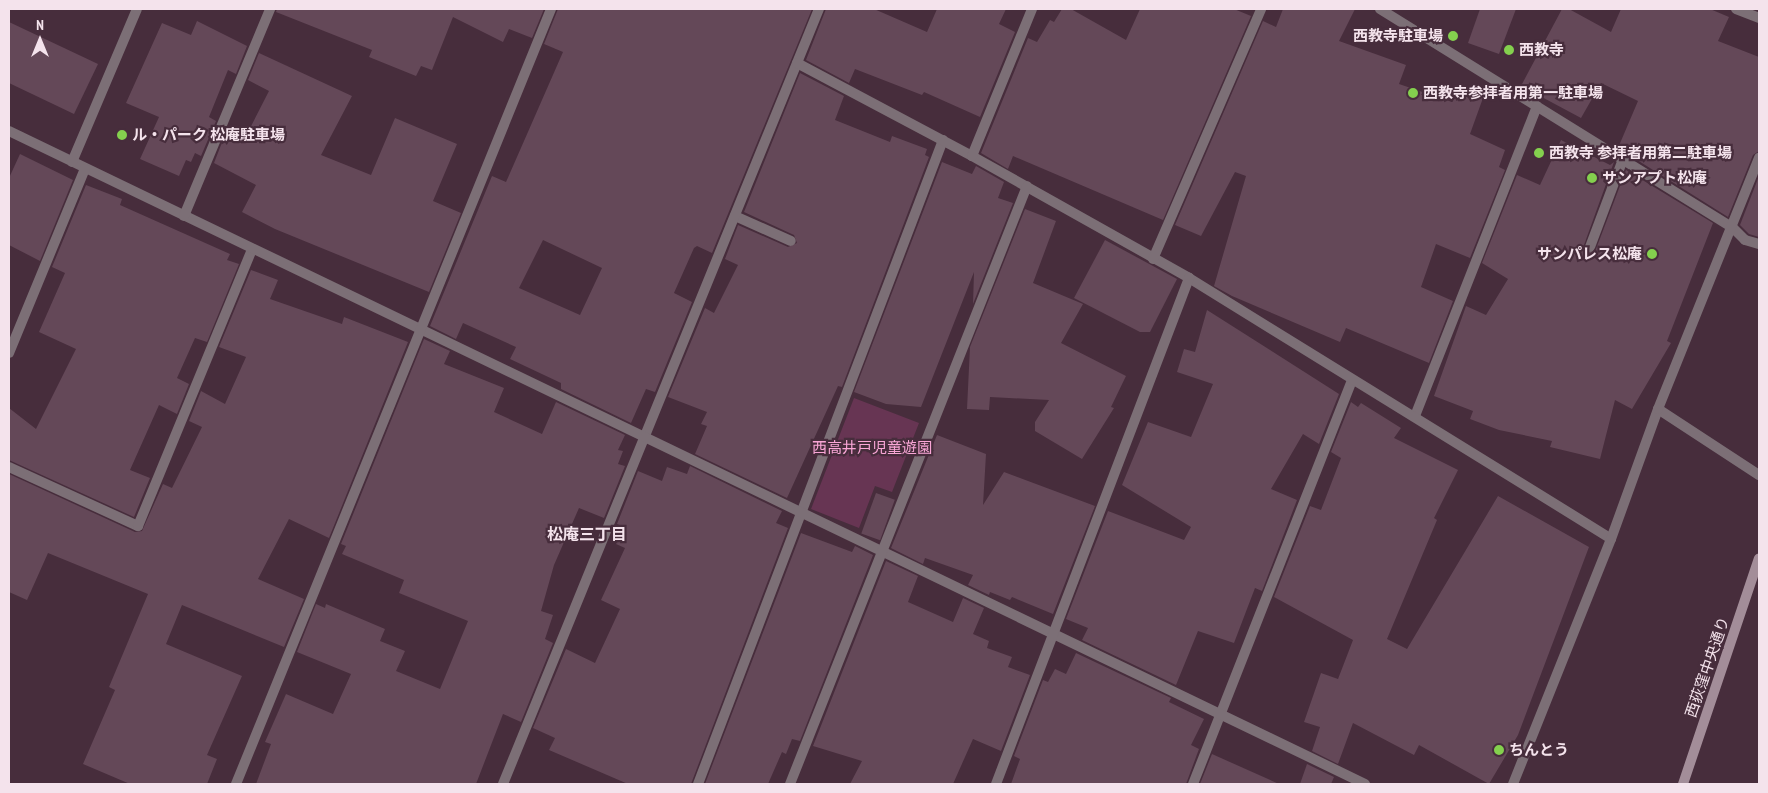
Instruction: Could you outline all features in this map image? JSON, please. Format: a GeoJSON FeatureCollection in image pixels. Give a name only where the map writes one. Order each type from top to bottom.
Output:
{"type":"FeatureCollection","features":[{"type":"Feature","properties":{"kind":"street"},"geometry":{"type":"LineString","coordinates":[[72,162],[136,9]]}},
{"type":"Feature","properties":{"kind":"street"},"geometry":{"type":"LineString","coordinates":[[184,216],[270,9]]}},
{"type":"Feature","properties":{"kind":"street"},"geometry":{"type":"LineString","coordinates":[[236,784],[551,9]]}},
{"type":"Feature","properties":{"kind":"street"},"geometry":{"type":"LineString","coordinates":[[503,784],[819,9]]}},
{"type":"Feature","properties":{"kind":"street"},"geometry":{"type":"LineString","coordinates":[[972,156],[1032,9]]}},
{"type":"Feature","properties":{"kind":"street"},"geometry":{"type":"LineString","coordinates":[[1153,259],[1261,9]]}},
{"type":"Feature","properties":{"kind":"street"},"geometry":{"type":"LineString","coordinates":[[1380,9],[1733,228],[1745,240],[1759,244]]}},
{"type":"Feature","properties":{"kind":"street"},"geometry":{"type":"LineString","coordinates":[[1736,9],[1759,18]]}},
{"type":"Feature","properties":{"kind":"street"},"geometry":{"type":"LineString","coordinates":[[797,63],[1027,186],[1189,278],[1352,380],[1415,416],[1611,539]]}},
{"type":"Feature","properties":{"kind":"street"},"geometry":{"type":"LineString","coordinates":[[1415,416],[1537,106]]}},
{"type":"Feature","properties":{"kind":"street"},"geometry":{"type":"LineString","coordinates":[[9,131],[803,515],[1220,712],[1365,784]]}},
{"type":"Feature","properties":{"kind":"street"},"geometry":{"type":"LineString","coordinates":[[698,784],[803,515],[943,140]]}},
{"type":"Feature","properties":{"kind":"street"},"geometry":{"type":"LineString","coordinates":[[1513,784],[1611,539],[1658,409],[1733,228],[1759,158]]}},
{"type":"Feature","properties":{"kind":"street"},"geometry":{"type":"LineString","coordinates":[[1590,247],[1623,159]]}},
{"type":"Feature","properties":{"kind":"street"},"geometry":{"type":"LineString","coordinates":[[9,353],[85,169]]}},
{"type":"Feature","properties":{"kind":"street"},"geometry":{"type":"LineString","coordinates":[[790,784],[1027,186]]}},
{"type":"Feature","properties":{"kind":"street"},"geometry":{"type":"LineString","coordinates":[[735,216],[791,241]]}},
{"type":"Feature","properties":{"kind":"street"},"geometry":{"type":"LineString","coordinates":[[9,467],[138,526],[252,250]]}},
{"type":"Feature","properties":{"kind":"street"},"geometry":{"type":"LineString","coordinates":[[996,784],[1189,278]]}},
{"type":"Feature","properties":{"kind":"street"},"geometry":{"type":"LineString","coordinates":[[1193,784],[1352,380]]}},
{"type":"Feature","properties":{"kind":"street"},"geometry":{"type":"LineString","coordinates":[[1658,409],[1759,475]]}},
{"type":"Feature","properties":{"kind":"street","name":"西荻窪中央通り"},"geometry":{"type":"LineString","coordinates":[[1684,784],[1759,558]]}},
{"type":"Feature","properties":{"kind":"green space","name":"西高井戸児童遊園"},"geometry":{"type":"Polygon","coordinates":[[[854,398],[919,423],[892,492],[875,486],[859,528],[811,509],[854,398]]]}},
{"type":"Feature","properties":{"kind":"building"},"geometry":{"type":"Polygon","coordinates":[[[277,9],[544,9],[532,38],[509,29],[503,42],[453,17],[432,70],[421,66],[416,76],[369,57],[372,50],[276,12],[277,9]]]}},
{"type":"Feature","properties":{"kind":"building"},"geometry":{"type":"Polygon","coordinates":[[[558,9],[812,9],[712,253],[697,246],[694,248],[674,293],[692,302],[655,392],[646,389],[631,423],[561,389],[561,383],[510,359],[516,347],[463,323],[456,339],[430,326],[492,176],[506,182],[563,52],[544,44],[558,9]],[[543,240],[519,288],[580,315],[602,268],[543,240]]]}},
{"type":"Feature","properties":{"kind":"building"},"geometry":{"type":"Polygon","coordinates":[[[826,9],[874,9],[927,32],[937,9],[1006,9],[999,24],[1015,32],[980,117],[924,92],[922,95],[855,69],[849,83],[806,60],[826,9]]]}},
{"type":"Feature","properties":{"kind":"building"},"geometry":{"type":"Polygon","coordinates":[[[1062,9],[1071,9],[1126,40],[1140,9],[1234,9],[1251,16],[1163,220],[1013,156],[1008,169],[981,153],[1028,38],[1037,42],[1050,20],[1054,22],[1062,9]]]}},
{"type":"Feature","properties":{"kind":"building"},"geometry":{"type":"Polygon","coordinates":[[[1283,9],[1355,9],[1339,41],[1406,65],[1399,84],[1452,102],[1457,89],[1483,98],[1470,134],[1505,150],[1499,167],[1505,170],[1470,258],[1436,244],[1421,287],[1453,301],[1429,363],[1346,328],[1340,342],[1232,296],[1214,286],[1246,176],[1235,172],[1201,236],[1175,225],[1263,21],[1276,27],[1283,9]]]}},
{"type":"Feature","properties":{"kind":"building"},"geometry":{"type":"Polygon","coordinates":[[[1480,9],[1516,9],[1499,54],[1468,43],[1480,9]]]}},
{"type":"Feature","properties":{"kind":"building"},"geometry":{"type":"Polygon","coordinates":[[[1562,9],[1569,9],[1611,32],[1621,9],[1710,9],[1729,17],[1718,41],[1759,57],[1759,151],[1753,155],[1728,217],[1618,148],[1638,101],[1601,83],[1581,118],[1521,86],[1562,9]]]}},
{"type":"Feature","properties":{"kind":"building"},"geometry":{"type":"Polygon","coordinates":[[[197,21],[247,46],[236,74],[228,70],[209,117],[216,121],[201,156],[195,153],[191,162],[186,160],[179,176],[140,159],[159,117],[126,103],[162,23],[191,35],[197,21]]]}},
{"type":"Feature","properties":{"kind":"building"},"geometry":{"type":"Polygon","coordinates":[[[9,22],[98,64],[74,114],[9,83],[9,22]]]}},
{"type":"Feature","properties":{"kind":"building"},"geometry":{"type":"Polygon","coordinates":[[[259,53],[352,96],[321,155],[371,175],[395,118],[457,144],[433,201],[461,213],[429,292],[275,229],[242,212],[256,185],[214,163],[228,127],[246,136],[269,91],[248,80],[259,53]]]}},
{"type":"Feature","properties":{"kind":"building"},"geometry":{"type":"Polygon","coordinates":[[[800,73],[844,96],[835,120],[890,142],[892,136],[927,149],[925,155],[929,157],[842,387],[838,386],[787,498],[695,454],[707,426],[701,424],[707,412],[668,397],[705,308],[714,313],[738,265],[725,259],[738,225],[788,247],[797,243],[794,235],[744,212],[800,73]]]}},
{"type":"Feature","properties":{"kind":"building"},"geometry":{"type":"Polygon","coordinates":[[[1561,140],[1610,165],[1614,162],[1584,245],[1587,253],[1596,249],[1626,170],[1713,223],[1667,341],[1671,343],[1632,409],[1615,400],[1600,459],[1550,447],[1552,441],[1499,430],[1470,419],[1473,411],[1434,396],[1466,306],[1486,315],[1508,279],[1482,263],[1517,175],[1540,185],[1561,140]]]}},
{"type":"Feature","properties":{"kind":"building"},"geometry":{"type":"Polygon","coordinates":[[[20,154],[73,180],[40,261],[9,245],[9,178],[20,154]]]}},
{"type":"Feature","properties":{"kind":"building"},"geometry":{"type":"Polygon","coordinates":[[[942,162],[972,174],[976,166],[1004,182],[998,198],[1013,203],[973,304],[974,272],[921,407],[886,404],[854,392],[942,162]]]}},
{"type":"Feature","properties":{"kind":"building"},"geometry":{"type":"Polygon","coordinates":[[[1759,176],[1759,237],[1749,234],[1740,225],[1759,176]]]}},
{"type":"Feature","properties":{"kind":"building"},"geometry":{"type":"Polygon","coordinates":[[[86,185],[122,199],[120,205],[230,254],[227,260],[239,264],[207,342],[195,338],[177,378],[189,384],[177,414],[159,405],[130,470],[150,478],[134,517],[9,460],[9,408],[36,429],[76,349],[39,332],[65,273],[52,267],[86,185]]]}},
{"type":"Feature","properties":{"kind":"building"},"geometry":{"type":"Polygon","coordinates":[[[1025,209],[1056,221],[1033,283],[1083,304],[1061,343],[1126,376],[1111,407],[1114,408],[1082,459],[1035,431],[1035,422],[1049,400],[990,397],[989,410],[967,409],[970,347],[1025,209]]]}},
{"type":"Feature","properties":{"kind":"building"},"geometry":{"type":"Polygon","coordinates":[[[1105,240],[1177,279],[1150,332],[1140,332],[1074,298],[1105,240]]]}},
{"type":"Feature","properties":{"kind":"building"},"geometry":{"type":"Polygon","coordinates":[[[251,270],[278,280],[270,299],[342,324],[344,317],[408,342],[329,538],[289,519],[258,579],[304,599],[284,647],[182,605],[166,644],[242,676],[207,755],[217,759],[207,784],[130,784],[83,764],[115,690],[109,687],[148,594],[48,553],[27,600],[9,592],[9,474],[135,532],[142,531],[163,484],[172,488],[202,427],[189,421],[201,391],[225,404],[246,357],[219,347],[251,270]]]}},
{"type":"Feature","properties":{"kind":"building"},"geometry":{"type":"Polygon","coordinates":[[[1207,310],[1339,394],[1319,444],[1303,434],[1271,489],[1297,500],[1262,591],[1255,588],[1234,643],[1198,631],[1176,685],[1082,640],[1088,628],[1066,619],[1108,511],[1184,540],[1191,527],[1122,485],[1148,422],[1191,437],[1213,384],[1177,372],[1184,349],[1195,352],[1207,310]]]}},
{"type":"Feature","properties":{"kind":"building"},"geometry":{"type":"Polygon","coordinates":[[[424,339],[450,351],[444,364],[504,388],[494,412],[542,434],[556,402],[625,435],[618,450],[623,451],[618,464],[625,466],[604,518],[579,508],[554,565],[541,611],[553,615],[545,639],[553,643],[521,722],[503,714],[476,784],[256,784],[271,744],[265,742],[286,694],[333,714],[351,674],[297,652],[316,604],[325,608],[326,604],[385,629],[380,641],[405,651],[396,671],[440,689],[468,621],[399,593],[404,580],[342,554],[346,546],[341,544],[424,339]]]}},
{"type":"Feature","properties":{"kind":"building"},"geometry":{"type":"Polygon","coordinates":[[[1351,402],[1358,407],[1361,403],[1401,428],[1394,438],[1458,470],[1434,518],[1437,520],[1387,639],[1407,649],[1498,496],[1589,547],[1518,735],[1489,784],[1419,745],[1414,755],[1353,723],[1338,764],[1312,751],[1320,727],[1304,722],[1321,673],[1338,679],[1353,640],[1274,597],[1310,506],[1321,510],[1341,458],[1331,452],[1351,402]]]}},
{"type":"Feature","properties":{"kind":"building"},"geometry":{"type":"Polygon","coordinates":[[[937,435],[986,454],[983,505],[1004,472],[1095,506],[1053,614],[1012,597],[1010,600],[990,592],[989,595],[968,585],[973,575],[925,558],[923,564],[891,548],[937,435]]]}},
{"type":"Feature","properties":{"kind":"building"},"geometry":{"type":"Polygon","coordinates":[[[690,466],[782,511],[776,523],[788,528],[691,784],[628,784],[549,750],[555,738],[533,728],[566,649],[595,663],[620,609],[601,600],[625,548],[616,544],[622,526],[617,524],[638,471],[662,481],[667,467],[687,474],[690,466]]]}},
{"type":"Feature","properties":{"kind":"building"},"geometry":{"type":"Polygon","coordinates":[[[876,493],[895,500],[880,540],[861,533],[876,493]]]}},
{"type":"Feature","properties":{"kind":"building"},"geometry":{"type":"Polygon","coordinates":[[[801,533],[852,552],[855,546],[873,555],[800,741],[792,739],[786,754],[782,752],[768,784],[705,784],[801,533]]]}},
{"type":"Feature","properties":{"kind":"building"},"geometry":{"type":"Polygon","coordinates":[[[886,561],[918,576],[908,602],[953,622],[963,598],[984,608],[973,634],[989,641],[987,648],[1012,657],[1008,667],[1030,675],[1001,751],[973,739],[953,784],[850,784],[862,761],[813,746],[886,561]]]}},
{"type":"Feature","properties":{"kind":"building"},"geometry":{"type":"Polygon","coordinates":[[[1076,653],[1171,698],[1169,702],[1204,719],[1191,745],[1199,749],[1186,784],[1011,784],[1020,759],[1014,756],[1043,680],[1048,682],[1055,669],[1066,674],[1076,653]]]}},
{"type":"Feature","properties":{"kind":"building"},"geometry":{"type":"Polygon","coordinates":[[[1212,754],[1279,784],[1200,784],[1212,754]]]}},
{"type":"Feature","properties":{"kind":"building"},"geometry":{"type":"Polygon","coordinates":[[[1307,764],[1334,777],[1331,784],[1300,784],[1307,764]]]}},
{"type":"Feature","properties":{"kind":"place","name":"西教寺駐車場"},"geometry":{"type":"Point","coordinates":[1453,36]}},
{"type":"Feature","properties":{"kind":"place","name":"西教寺"},"geometry":{"type":"Point","coordinates":[1509,50]}},
{"type":"Feature","properties":{"kind":"place","name":"西教寺参拝者用第一駐車場"},"geometry":{"type":"Point","coordinates":[1413,93]}},
{"type":"Feature","properties":{"kind":"place","name":"ル・パーク 松庵駐車場"},"geometry":{"type":"Point","coordinates":[122,135]}},
{"type":"Feature","properties":{"kind":"place","name":"西教寺 参拝者用第二駐車場"},"geometry":{"type":"Point","coordinates":[1539,153]}},
{"type":"Feature","properties":{"kind":"place","name":"サンアプト松庵"},"geometry":{"type":"Point","coordinates":[1592,178]}},
{"type":"Feature","properties":{"kind":"place","name":"サンパレス松庵"},"geometry":{"type":"Point","coordinates":[1652,254]}},
{"type":"Feature","properties":{"kind":"place","name":"ちんとう"},"geometry":{"type":"Point","coordinates":[1499,750]}},
{"type":"Feature","properties":{"kind":"district","name":"松庵三丁目"},"geometry":{"type":"Point","coordinates":[587,534]}}]}
